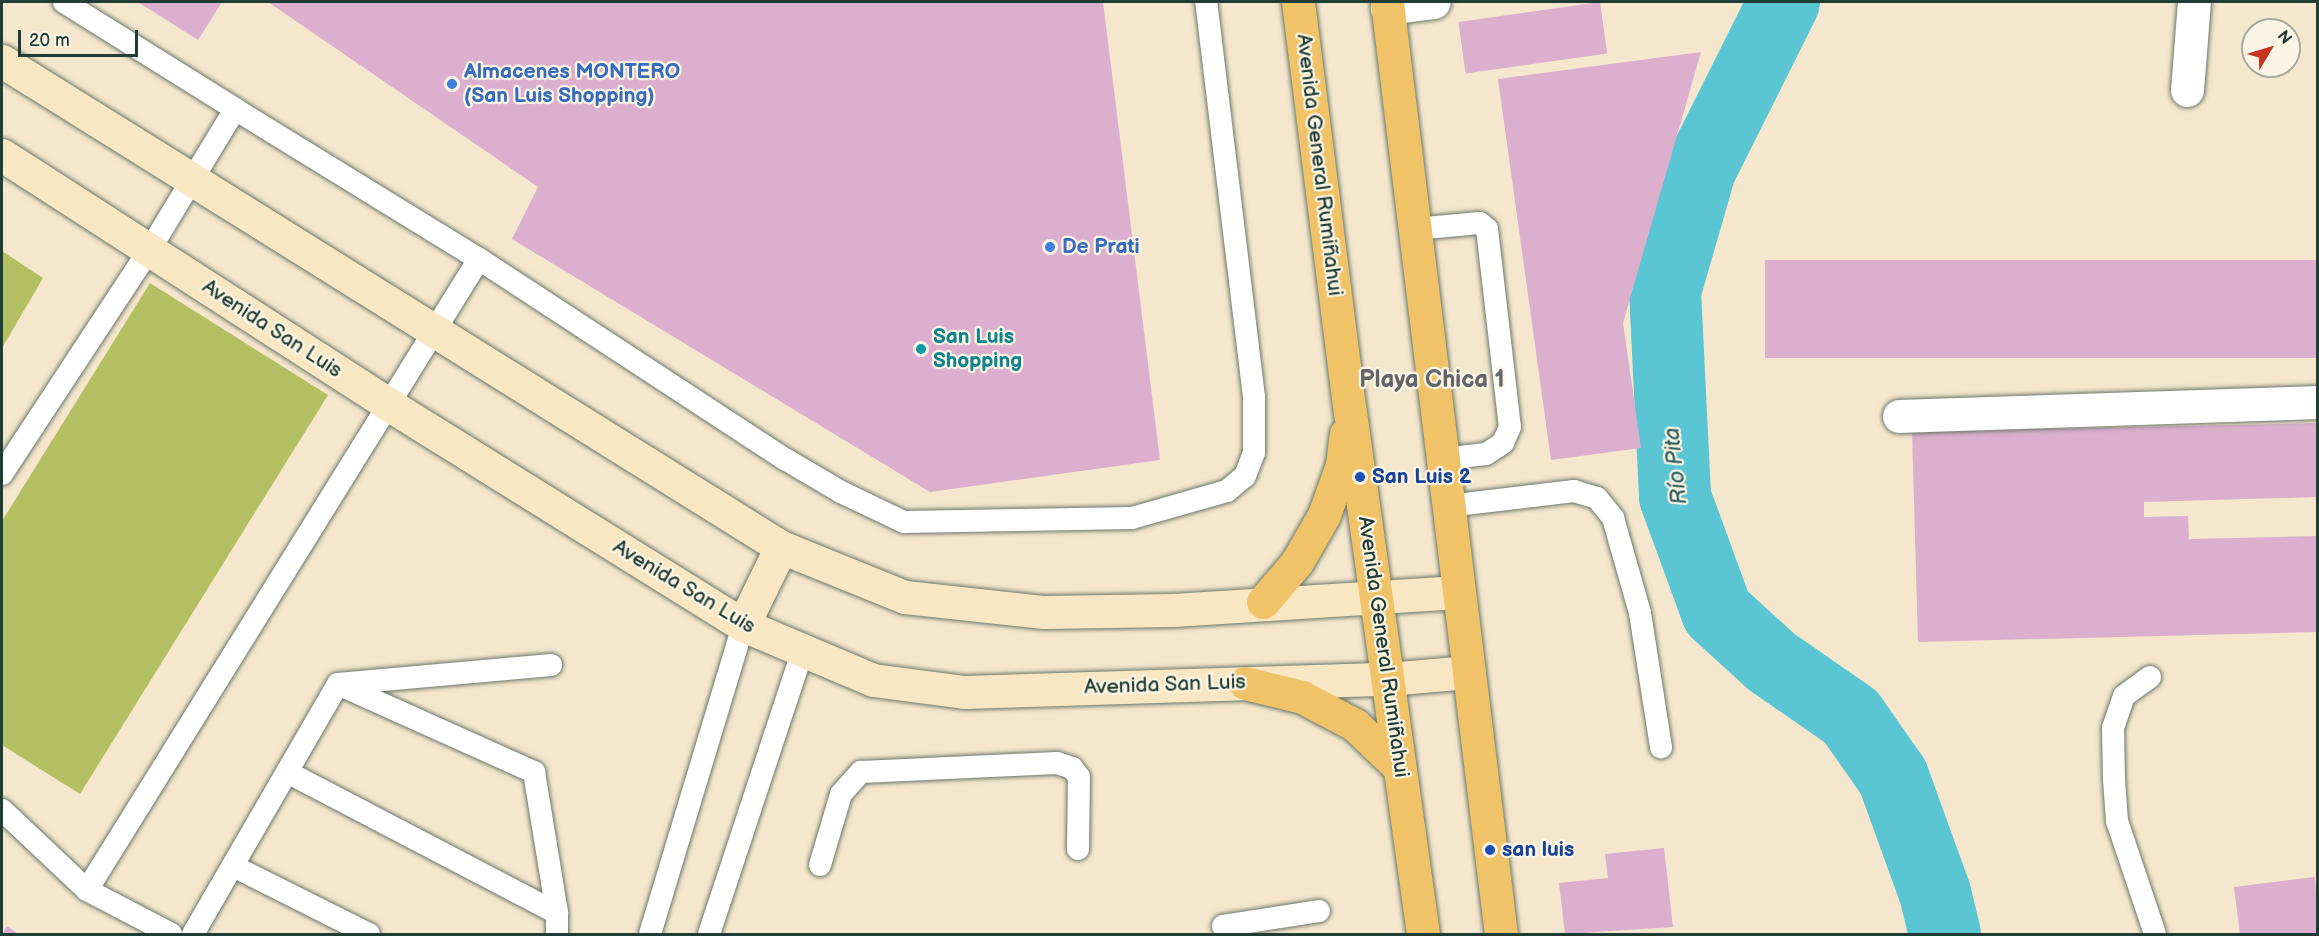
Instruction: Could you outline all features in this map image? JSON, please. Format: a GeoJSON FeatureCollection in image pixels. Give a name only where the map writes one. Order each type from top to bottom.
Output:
{"type":"FeatureCollection","features":[{"type":"Feature","properties":{"kind":"highway","name":"Avenida General Rumiñahui"},"geometry":{"type":"LineString","coordinates":[[1298,2],[1350,412],[1423,934]]}},
{"type":"Feature","properties":{"kind":"highway"},"geometry":{"type":"LineString","coordinates":[[1387,5],[1501,934]]}},
{"type":"Feature","properties":{"kind":"highway"},"geometry":{"type":"LineString","coordinates":[[1263,602],[1297,562],[1324,515],[1341,465],[1350,412]]}},
{"type":"Feature","properties":{"kind":"highway"},"geometry":{"type":"LineString","coordinates":[[1245,683],[1302,697],[1354,725],[1398,766]]}},
{"type":"Feature","properties":{"kind":"main road"},"geometry":{"type":"LineString","coordinates":[[2,61],[193,178],[435,332],[781,547],[905,597],[1044,612],[1173,610],[1263,602],[1458,592]]}},
{"type":"Feature","properties":{"kind":"main road","name":"Avenida San Luis"},"geometry":{"type":"LineString","coordinates":[[2,155],[390,406],[743,625],[802,652],[873,680],[964,692],[1387,679],[1469,672]]}},
{"type":"Feature","properties":{"kind":"main road"},"geometry":{"type":"LineString","coordinates":[[743,625],[781,547]]}},
{"type":"Feature","properties":{"kind":"street"},"geometry":{"type":"LineString","coordinates":[[1387,5],[1434,2]]}},
{"type":"Feature","properties":{"kind":"street"},"geometry":{"type":"LineString","coordinates":[[2187,90],[2194,2]]}},
{"type":"Feature","properties":{"kind":"street"},"geometry":{"type":"LineString","coordinates":[[1899,416],[2318,402]]}},
{"type":"Feature","properties":{"kind":"lane"},"geometry":{"type":"LineString","coordinates":[[64,2],[479,259],[785,459],[841,492],[904,522],[1132,518],[1227,491],[1245,476],[1254,453],[1254,397],[1206,2]]}},
{"type":"Feature","properties":{"kind":"lane"},"geometry":{"type":"LineString","coordinates":[[2,474],[150,249],[235,109]]}},
{"type":"Feature","properties":{"kind":"lane"},"geometry":{"type":"LineString","coordinates":[[1414,229],[1480,223],[1487,229],[1510,427],[1503,442],[1486,454],[1442,459]]}},
{"type":"Feature","properties":{"kind":"lane"},"geometry":{"type":"LineString","coordinates":[[87,890],[390,406],[479,259]]}},
{"type":"Feature","properties":{"kind":"lane"},"geometry":{"type":"LineString","coordinates":[[1448,506],[1574,491],[1598,498],[1613,518],[1640,613],[1661,747]]}},
{"type":"Feature","properties":{"kind":"lane"},"geometry":{"type":"LineString","coordinates":[[650,934],[743,625]]}},
{"type":"Feature","properties":{"kind":"lane"},"geometry":{"type":"LineString","coordinates":[[710,934],[802,652]]}},
{"type":"Feature","properties":{"kind":"lane"},"geometry":{"type":"LineString","coordinates":[[338,684],[551,665]]}},
{"type":"Feature","properties":{"kind":"lane"},"geometry":{"type":"LineString","coordinates":[[2150,676],[2124,696],[2113,728],[2117,822],[2155,934]]}},
{"type":"Feature","properties":{"kind":"lane"},"geometry":{"type":"LineString","coordinates":[[193,934],[338,684]]}},
{"type":"Feature","properties":{"kind":"lane"},"geometry":{"type":"LineString","coordinates":[[338,684],[534,772],[557,924]]}},
{"type":"Feature","properties":{"kind":"lane"},"geometry":{"type":"LineString","coordinates":[[820,865],[841,794],[861,772],[1065,765],[1079,777],[1078,849]]}},
{"type":"Feature","properties":{"kind":"lane"},"geometry":{"type":"LineString","coordinates":[[288,772],[557,924]]}},
{"type":"Feature","properties":{"kind":"lane"},"geometry":{"type":"LineString","coordinates":[[2,810],[87,890],[171,934]]}},
{"type":"Feature","properties":{"kind":"lane"},"geometry":{"type":"LineString","coordinates":[[233,866],[369,934]]}},
{"type":"Feature","properties":{"kind":"lane"},"geometry":{"type":"LineString","coordinates":[[1223,926],[1319,911]]}},
{"type":"Feature","properties":{"kind":"green space"},"geometry":{"type":"Polygon","coordinates":[[[2,251],[43,278],[2,348],[2,251]]]}},
{"type":"Feature","properties":{"kind":"green space"},"geometry":{"type":"Polygon","coordinates":[[[150,283],[328,395],[80,794],[2,745],[2,521],[150,283]]]}},
{"type":"Feature","properties":{"kind":"building"},"geometry":{"type":"Polygon","coordinates":[[[138,2],[222,2],[198,40],[138,2]]]}},
{"type":"Feature","properties":{"kind":"building","name":"San Luis Shopping"},"geometry":{"type":"Polygon","coordinates":[[[268,2],[1103,2],[1160,460],[930,492],[512,239],[538,187],[268,2]]]}},
{"type":"Feature","properties":{"kind":"building"},"geometry":{"type":"Polygon","coordinates":[[[1600,2],[1607,53],[1466,73],[1458,22],[1600,2]]]}},
{"type":"Feature","properties":{"kind":"building"},"geometry":{"type":"Polygon","coordinates":[[[1701,52],[1623,323],[1641,448],[1551,460],[1498,79],[1701,52]]]}},
{"type":"Feature","properties":{"kind":"building"},"geometry":{"type":"Polygon","coordinates":[[[1765,260],[2318,260],[2318,358],[1765,358],[1765,260]]]}},
{"type":"Feature","properties":{"kind":"building"},"geometry":{"type":"Polygon","coordinates":[[[2318,423],[2318,497],[2144,502],[2144,517],[2188,516],[2189,539],[2318,536],[2318,632],[1918,642],[1912,432],[2318,423]]]}},
{"type":"Feature","properties":{"kind":"building"},"geometry":{"type":"Polygon","coordinates":[[[1664,848],[1673,927],[1565,934],[1559,883],[1608,878],[1605,854],[1664,848]]]}},
{"type":"Feature","properties":{"kind":"building"},"geometry":{"type":"Polygon","coordinates":[[[2315,877],[2318,934],[2240,934],[2234,887],[2315,877]]]}},
{"type":"Feature","properties":{"kind":"building"},"geometry":{"type":"Polygon","coordinates":[[[7,926],[18,934],[2,934],[7,926]]]}},
{"type":"Feature","properties":{"kind":"waterway","name":"Río Pita"},"geometry":{"type":"LineString","coordinates":[[1784,2],[1700,170],[1665,291],[1675,497],[1717,612],[1772,662],[1851,717],[1893,777],[1935,893],[1945,934]]}},
{"type":"Feature","properties":{"kind":"place","name":"Almacenes MONTERO (San Luis Shopping)"},"geometry":{"type":"Point","coordinates":[452,84]}},
{"type":"Feature","properties":{"kind":"place","name":"De Prati"},"geometry":{"type":"Point","coordinates":[1050,247]}},
{"type":"Feature","properties":{"kind":"place","name":"San Luis Shopping"},"geometry":{"type":"Point","coordinates":[921,349]}},
{"type":"Feature","properties":{"kind":"place","name":"San Luis 2"},"geometry":{"type":"Point","coordinates":[1360,477]}},
{"type":"Feature","properties":{"kind":"place","name":"san luis"},"geometry":{"type":"Point","coordinates":[1490,850]}},
{"type":"Feature","properties":{"kind":"district","name":"Playa Chica 1"},"geometry":{"type":"Point","coordinates":[1432,380]}}]}
